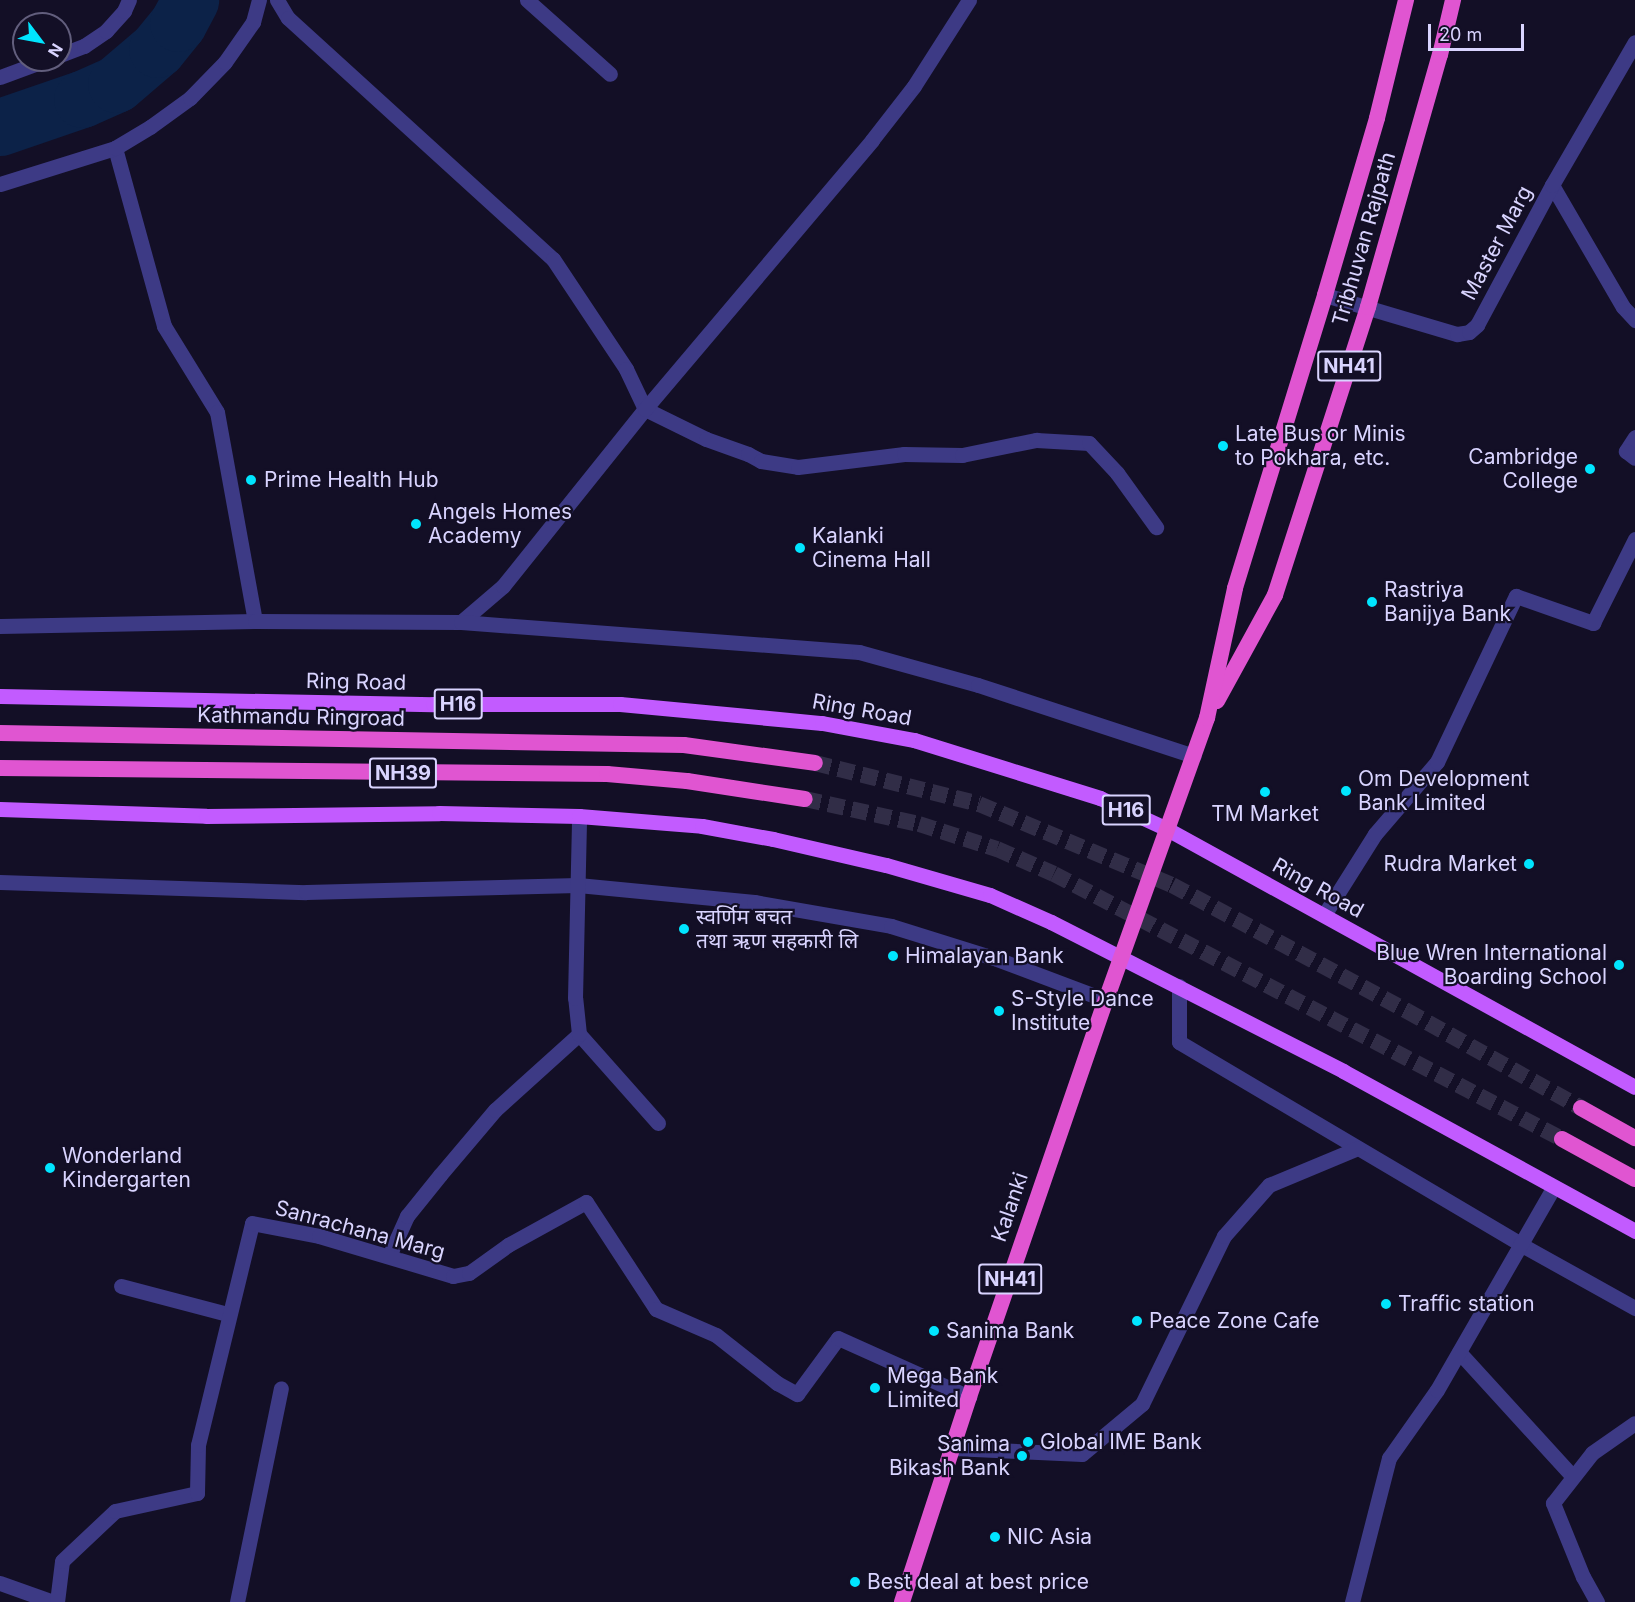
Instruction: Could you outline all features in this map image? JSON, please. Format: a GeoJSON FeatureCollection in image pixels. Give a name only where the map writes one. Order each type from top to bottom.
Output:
{"type":"FeatureCollection","features":[{"type":"Feature","properties":{"kind":"highway","name":"Tribhuvan Rajpath"},"geometry":{"type":"LineString","coordinates":[[1208,718],[1235,588],[1377,118],[1406,0]]}},
{"type":"Feature","properties":{"kind":"highway","name":"Tribhuvan Rajpath"},"geometry":{"type":"LineString","coordinates":[[1167,829],[1208,718],[1275,595],[1368,307],[1440,55],[1453,0]]}},
{"type":"Feature","properties":{"kind":"highway","name":"Kathmandu Ringroad"},"geometry":{"type":"LineString","coordinates":[[0,733],[684,745],[815,763]]}},
{"type":"Feature","properties":{"kind":"highway","name":"NH39"},"geometry":{"type":"LineString","coordinates":[[0,768],[607,774],[687,781],[805,799]]}},
{"type":"Feature","properties":{"kind":"highway","name":"Kalanki"},"geometry":{"type":"LineString","coordinates":[[902,1602],[969,1397],[1167,829]]}},
{"type":"Feature","properties":{"kind":"highway"},"geometry":{"type":"LineString","coordinates":[[1581,1108],[1635,1138]]}},
{"type":"Feature","properties":{"kind":"highway"},"geometry":{"type":"LineString","coordinates":[[1562,1138],[1635,1179]]}},
{"type":"Feature","properties":{"kind":"main road","name":"Ring Road"},"geometry":{"type":"LineString","coordinates":[[0,696],[434,704],[620,704],[822,723],[914,740],[1100,798],[1167,829],[1635,1087]]}},
{"type":"Feature","properties":{"kind":"main road"},"geometry":{"type":"LineString","coordinates":[[0,809],[206,816],[439,813],[579,816],[702,826],[773,839],[886,865],[990,895],[1123,957],[1343,1071],[1635,1231]]}},
{"type":"Feature","properties":{"kind":"street"},"geometry":{"type":"LineString","coordinates":[[72,50],[84,46],[106,31],[124,11],[129,0]]}},
{"type":"Feature","properties":{"kind":"street"},"geometry":{"type":"LineString","coordinates":[[0,184],[115,148],[190,98],[225,62],[253,22],[259,0]]}},
{"type":"Feature","properties":{"kind":"street"},"geometry":{"type":"LineString","coordinates":[[277,0],[288,18],[553,259],[626,369],[645,409],[706,439],[761,461],[798,467],[904,454],[962,455],[1036,440],[1089,442],[1124,482],[1156,527]]}},
{"type":"Feature","properties":{"kind":"street"},"geometry":{"type":"LineString","coordinates":[[527,0],[610,74]]}},
{"type":"Feature","properties":{"kind":"street"},"geometry":{"type":"LineString","coordinates":[[460,622],[504,586],[645,409],[907,95],[969,0]]}},
{"type":"Feature","properties":{"kind":"street","name":"Master Marg"},"geometry":{"type":"LineString","coordinates":[[1325,296],[1457,333],[1469,332],[1477,325],[1552,185],[1635,42]]}},
{"type":"Feature","properties":{"kind":"street"},"geometry":{"type":"LineString","coordinates":[[0,78],[15,72]]}},
{"type":"Feature","properties":{"kind":"street"},"geometry":{"type":"LineString","coordinates":[[115,148],[164,326],[217,412],[255,621]]}},
{"type":"Feature","properties":{"kind":"street"},"geometry":{"type":"LineString","coordinates":[[1552,185],[1623,307],[1635,320]]}},
{"type":"Feature","properties":{"kind":"street"},"geometry":{"type":"LineString","coordinates":[[1635,437],[1626,451],[1635,458]]}},
{"type":"Feature","properties":{"kind":"street"},"geometry":{"type":"LineString","coordinates":[[1324,915],[1375,834],[1437,762],[1516,596],[1593,623],[1635,539]]}},
{"type":"Feature","properties":{"kind":"street"},"geometry":{"type":"LineString","coordinates":[[0,626],[255,621],[460,622],[859,652],[978,685],[1194,756]]}},
{"type":"Feature","properties":{"kind":"street"},"geometry":{"type":"LineString","coordinates":[[579,816],[575,998],[579,1034],[658,1123]]}},
{"type":"Feature","properties":{"kind":"street"},"geometry":{"type":"LineString","coordinates":[[0,882],[306,892],[579,885],[754,902],[891,926],[994,958],[1106,1000]]}},
{"type":"Feature","properties":{"kind":"street"},"geometry":{"type":"LineString","coordinates":[[1179,986],[1179,1042],[1520,1244],[1635,1308]]}},
{"type":"Feature","properties":{"kind":"street"},"geometry":{"type":"LineString","coordinates":[[388,1256],[407,1216],[495,1110],[579,1034]]}},
{"type":"Feature","properties":{"kind":"street"},"geometry":{"type":"LineString","coordinates":[[952,1448],[1083,1454],[1142,1404],[1224,1236],[1269,1185],[1358,1148]]}},
{"type":"Feature","properties":{"kind":"street"},"geometry":{"type":"LineString","coordinates":[[1352,1602],[1369,1527],[1389,1458],[1437,1390],[1553,1188]]}},
{"type":"Feature","properties":{"kind":"street","name":"Sanrachana Marg"},"geometry":{"type":"LineString","coordinates":[[55,1602],[62,1561],[115,1511],[198,1493],[198,1445],[228,1314],[252,1223],[318,1236],[453,1276],[469,1273],[508,1245],[586,1202],[656,1309],[716,1335],[777,1383],[797,1394],[838,1338],[969,1397]]}},
{"type":"Feature","properties":{"kind":"street"},"geometry":{"type":"LineString","coordinates":[[121,1286],[228,1314]]}},
{"type":"Feature","properties":{"kind":"street"},"geometry":{"type":"LineString","coordinates":[[1459,1352],[1573,1477]]}},
{"type":"Feature","properties":{"kind":"street"},"geometry":{"type":"LineString","coordinates":[[237,1602],[281,1388]]}},
{"type":"Feature","properties":{"kind":"street"},"geometry":{"type":"LineString","coordinates":[[1597,1602],[1583,1577],[1553,1503],[1592,1453],[1635,1423]]}},
{"type":"Feature","properties":{"kind":"street"},"geometry":{"type":"LineString","coordinates":[[0,1583],[55,1602]]}},
{"type":"Feature","properties":{"kind":"waterway"},"geometry":{"type":"LineString","coordinates":[[0,127],[82,99],[116,84],[157,49],[178,23],[190,0]]}},
{"type":"Feature","properties":{"kind":"tunnel"},"geometry":{"type":"LineString","coordinates":[[815,763],[979,804],[1172,885],[1407,1011],[1581,1108]]}},
{"type":"Feature","properties":{"kind":"tunnel"},"geometry":{"type":"LineString","coordinates":[[805,799],[919,824],[997,849],[1054,874],[1562,1139]]}},
{"type":"Feature","properties":{"kind":"place","name":"Late Bus or Minis to Pokhara, etc."},"geometry":{"type":"Point","coordinates":[1223,446]}},
{"type":"Feature","properties":{"kind":"place","name":"Cambridge College"},"geometry":{"type":"Point","coordinates":[1590,469]}},
{"type":"Feature","properties":{"kind":"place","name":"Prime Health Hub"},"geometry":{"type":"Point","coordinates":[251,480]}},
{"type":"Feature","properties":{"kind":"place","name":"Angels Homes Academy"},"geometry":{"type":"Point","coordinates":[416,524]}},
{"type":"Feature","properties":{"kind":"place","name":"Kalanki Cinema Hall"},"geometry":{"type":"Point","coordinates":[800,548]}},
{"type":"Feature","properties":{"kind":"place","name":"Rastriya Banijya Bank"},"geometry":{"type":"Point","coordinates":[1372,602]}},
{"type":"Feature","properties":{"kind":"place","name":"Om Development Bank Limited"},"geometry":{"type":"Point","coordinates":[1346,791]}},
{"type":"Feature","properties":{"kind":"place","name":"TM Market"},"geometry":{"type":"Point","coordinates":[1265,792]}},
{"type":"Feature","properties":{"kind":"place","name":"Rudra Market"},"geometry":{"type":"Point","coordinates":[1529,864]}},
{"type":"Feature","properties":{"kind":"place","name":"स्वर्णिम बचत तथा ऋण सहकारी लि"},"geometry":{"type":"Point","coordinates":[684,929]}},
{"type":"Feature","properties":{"kind":"place","name":"Himalayan Bank"},"geometry":{"type":"Point","coordinates":[893,956]}},
{"type":"Feature","properties":{"kind":"place","name":"Blue Wren International Boarding School"},"geometry":{"type":"Point","coordinates":[1619,965]}},
{"type":"Feature","properties":{"kind":"place","name":"S-Style Dance Institute"},"geometry":{"type":"Point","coordinates":[999,1011]}},
{"type":"Feature","properties":{"kind":"place","name":"Wonderland Kindergarten"},"geometry":{"type":"Point","coordinates":[50,1168]}},
{"type":"Feature","properties":{"kind":"place","name":"Traffic station"},"geometry":{"type":"Point","coordinates":[1386,1304]}},
{"type":"Feature","properties":{"kind":"place","name":"Peace Zone Cafe"},"geometry":{"type":"Point","coordinates":[1137,1321]}},
{"type":"Feature","properties":{"kind":"place","name":"Sanima Bank"},"geometry":{"type":"Point","coordinates":[934,1331]}},
{"type":"Feature","properties":{"kind":"place","name":"Mega Bank Limited"},"geometry":{"type":"Point","coordinates":[875,1388]}},
{"type":"Feature","properties":{"kind":"place","name":"Global IME Bank"},"geometry":{"type":"Point","coordinates":[1028,1442]}},
{"type":"Feature","properties":{"kind":"place","name":"Sanima Bikash Bank"},"geometry":{"type":"Point","coordinates":[1022,1456]}},
{"type":"Feature","properties":{"kind":"place","name":"NIC Asia"},"geometry":{"type":"Point","coordinates":[995,1537]}},
{"type":"Feature","properties":{"kind":"place","name":"Best deal at best price"},"geometry":{"type":"Point","coordinates":[855,1582]}}]}
